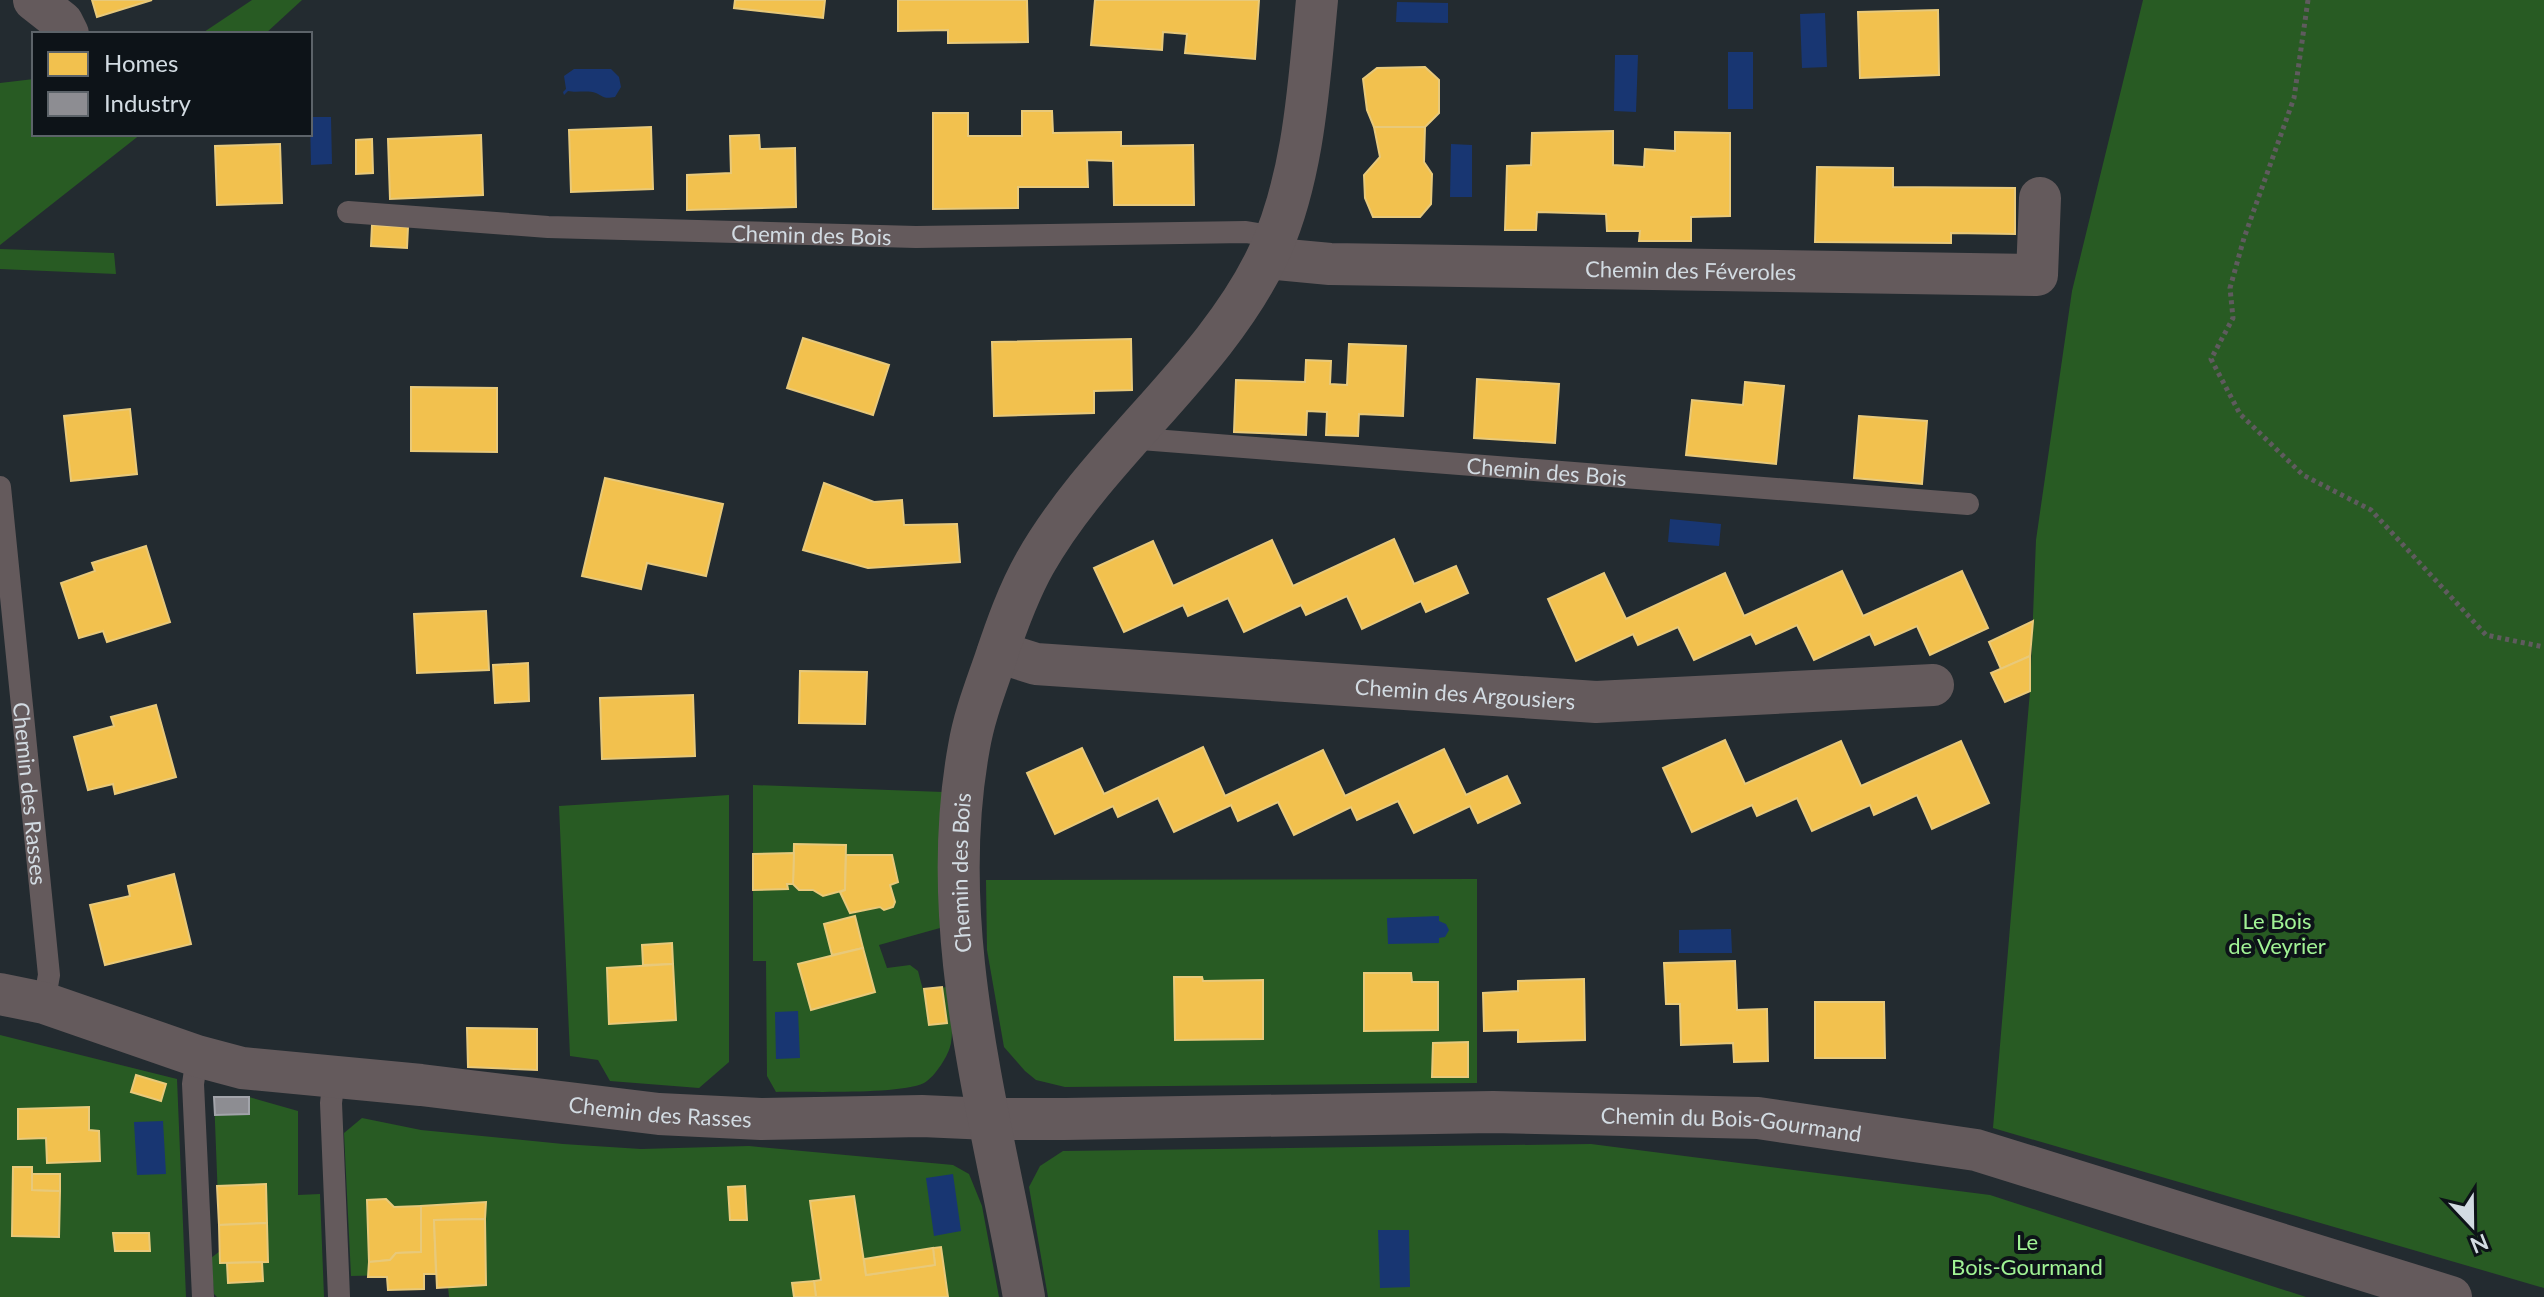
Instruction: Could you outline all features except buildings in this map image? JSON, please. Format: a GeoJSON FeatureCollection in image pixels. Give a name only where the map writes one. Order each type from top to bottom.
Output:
{"type":"FeatureCollection","features":[{"type":"Feature","properties":{"kind":"street"},"geometry":{"type":"LineString","coordinates":[[34,0],[62,22],[67,32]]}},
{"type":"Feature","properties":{"kind":"street","name":"Chemin des Bois"},"geometry":{"type":"LineString","coordinates":[[1024,1297],[989,1119],[962,957],[958,912],[963,789],[969,746],[998,652],[1019,595],[1036,561],[1128,438],[1227,324],[1271,248],[1289,190],[1304,122],[1317,0]]}},
{"type":"Feature","properties":{"kind":"street","name":"Chemin des Féveroles"},"geometry":{"type":"LineString","coordinates":[[1271,248],[1346,265],[2037,275],[2040,198]]}},
{"type":"Feature","properties":{"kind":"street","name":"Chemin des Argousiers"},"geometry":{"type":"LineString","coordinates":[[998,652],[1036,664],[1596,702],[1933,685]]}},
{"type":"Feature","properties":{"kind":"street","name":"Chemin des Rasses"},"geometry":{"type":"LineString","coordinates":[[0,994],[44,1003],[197,1056],[242,1068],[421,1085],[659,1114],[761,1119],[922,1116],[989,1119]]}},
{"type":"Feature","properties":{"kind":"street","name":"Chemin du Bois-Gourmand"},"geometry":{"type":"LineString","coordinates":[[989,1119],[1493,1112],[1758,1118],[1976,1150],[2451,1297]]}},
{"type":"Feature","properties":{"kind":"lane","name":"Chemin des Bois"},"geometry":{"type":"LineString","coordinates":[[348,212],[548,227],[916,237],[1246,232],[1271,248]]}},
{"type":"Feature","properties":{"kind":"lane","name":"Chemin des Bois"},"geometry":{"type":"LineString","coordinates":[[1128,438],[1968,504]]}},
{"type":"Feature","properties":{"kind":"lane","name":"Chemin des Rasses"},"geometry":{"type":"LineString","coordinates":[[0,487],[49,975],[44,1003]]}},
{"type":"Feature","properties":{"kind":"lane"},"geometry":{"type":"LineString","coordinates":[[197,1056],[193,1084],[203,1297]]}},
{"type":"Feature","properties":{"kind":"lane"},"geometry":{"type":"LineString","coordinates":[[334,1078],[331,1103],[339,1297]]}},
{"type":"Feature","properties":{"kind":"path"},"geometry":{"type":"LineString","coordinates":[[2308,0],[2294,98],[2244,238],[2230,288],[2233,318],[2211,359],[2240,414],[2303,475],[2371,510],[2486,635],[2544,647]]}},
{"type":"Feature","properties":{"kind":"green space"},"geometry":{"type":"Polygon","coordinates":[[[252,0],[302,0],[267,32],[204,32],[252,0]]]}},
{"type":"Feature","properties":{"kind":"green space","name":"Le Bois de Veyrier"},"geometry":{"type":"Polygon","coordinates":[[[2143,0],[2544,0],[2544,1288],[1993,1128],[2030,691],[2036,540],[2072,291],[2143,0]]]}},
{"type":"Feature","properties":{"kind":"green space"},"geometry":{"type":"Polygon","coordinates":[[[32,79],[32,136],[138,136],[0,245],[0,83],[32,79]]]}},
{"type":"Feature","properties":{"kind":"green space"},"geometry":{"type":"Polygon","coordinates":[[[0,249],[114,253],[116,274],[0,269],[0,249]]]}},
{"type":"Feature","properties":{"kind":"green space"},"geometry":{"type":"Polygon","coordinates":[[[753,785],[943,792],[940,928],[879,945],[887,968],[910,965],[918,971],[923,990],[947,987],[952,1022],[951,1043],[941,1065],[924,1083],[874,1091],[776,1092],[767,1076],[766,961],[753,961],[753,785]]]}},
{"type":"Feature","properties":{"kind":"green space"},"geometry":{"type":"Polygon","coordinates":[[[729,795],[729,1062],[699,1088],[610,1081],[598,1060],[570,1056],[559,806],[729,795]]]}},
{"type":"Feature","properties":{"kind":"green space"},"geometry":{"type":"Polygon","coordinates":[[[1477,879],[1477,1083],[1065,1087],[1036,1080],[1004,1047],[987,950],[986,880],[1477,879]]]}},
{"type":"Feature","properties":{"kind":"green space"},"geometry":{"type":"Polygon","coordinates":[[[0,1035],[177,1079],[186,1297],[0,1297],[0,1035]]]}},
{"type":"Feature","properties":{"kind":"green space"},"geometry":{"type":"Polygon","coordinates":[[[214,1097],[249,1097],[298,1111],[298,1195],[320,1194],[324,1297],[217,1297],[214,1294],[211,1258],[220,1251],[214,1097]]]}},
{"type":"Feature","properties":{"kind":"green space"},"geometry":{"type":"Polygon","coordinates":[[[362,1118],[421,1130],[563,1144],[641,1149],[749,1146],[953,1165],[969,1174],[982,1206],[999,1297],[449,1297],[448,1287],[437,1288],[436,1274],[351,1276],[344,1133],[362,1118]]]}},
{"type":"Feature","properties":{"kind":"green space","name":"Le Bois-Gourmand"},"geometry":{"type":"Polygon","coordinates":[[[1591,1144],[1990,1195],[2306,1297],[1048,1297],[1029,1187],[1040,1166],[1063,1151],[1591,1144]]]}},
{"type":"Feature","properties":{"kind":"water"},"geometry":{"type":"Polygon","coordinates":[[[1397,2],[1448,3],[1448,23],[1396,22],[1397,2]]]}},
{"type":"Feature","properties":{"kind":"water"},"geometry":{"type":"Polygon","coordinates":[[[1825,13],[1827,67],[1802,68],[1800,14],[1825,13]]]}},
{"type":"Feature","properties":{"kind":"water"},"geometry":{"type":"Polygon","coordinates":[[[1728,52],[1753,52],[1753,109],[1728,109],[1728,52]]]}},
{"type":"Feature","properties":{"kind":"water"},"geometry":{"type":"Polygon","coordinates":[[[1615,55],[1638,55],[1636,112],[1614,111],[1615,55]]]}},
{"type":"Feature","properties":{"kind":"water"},"geometry":{"type":"Polygon","coordinates":[[[574,69],[611,69],[619,77],[621,87],[611,98],[589,92],[568,91],[564,95],[564,76],[574,69]]]}},
{"type":"Feature","properties":{"kind":"water"},"geometry":{"type":"Polygon","coordinates":[[[312,117],[331,117],[332,164],[311,165],[312,117]]]}},
{"type":"Feature","properties":{"kind":"water"},"geometry":{"type":"Polygon","coordinates":[[[1451,144],[1472,145],[1472,197],[1450,197],[1451,144]]]}},
{"type":"Feature","properties":{"kind":"water"},"geometry":{"type":"Polygon","coordinates":[[[1670,519],[1721,524],[1719,546],[1668,542],[1670,519]]]}},
{"type":"Feature","properties":{"kind":"water"},"geometry":{"type":"Polygon","coordinates":[[[1439,916],[1439,921],[1446,924],[1449,930],[1445,937],[1439,938],[1439,943],[1388,944],[1387,918],[1439,916]]]}},
{"type":"Feature","properties":{"kind":"water"},"geometry":{"type":"Polygon","coordinates":[[[1731,929],[1732,953],[1679,953],[1679,930],[1731,929]]]}},
{"type":"Feature","properties":{"kind":"water"},"geometry":{"type":"Polygon","coordinates":[[[798,1011],[800,1058],[776,1059],[775,1012],[798,1011]]]}},
{"type":"Feature","properties":{"kind":"water"},"geometry":{"type":"Polygon","coordinates":[[[163,1121],[166,1174],[137,1175],[134,1122],[163,1121]]]}},
{"type":"Feature","properties":{"kind":"water"},"geometry":{"type":"Polygon","coordinates":[[[953,1174],[961,1231],[934,1236],[926,1178],[953,1174]]]}},
{"type":"Feature","properties":{"kind":"water"},"geometry":{"type":"Polygon","coordinates":[[[1378,1230],[1409,1230],[1410,1287],[1380,1288],[1378,1230]]]}}]}
